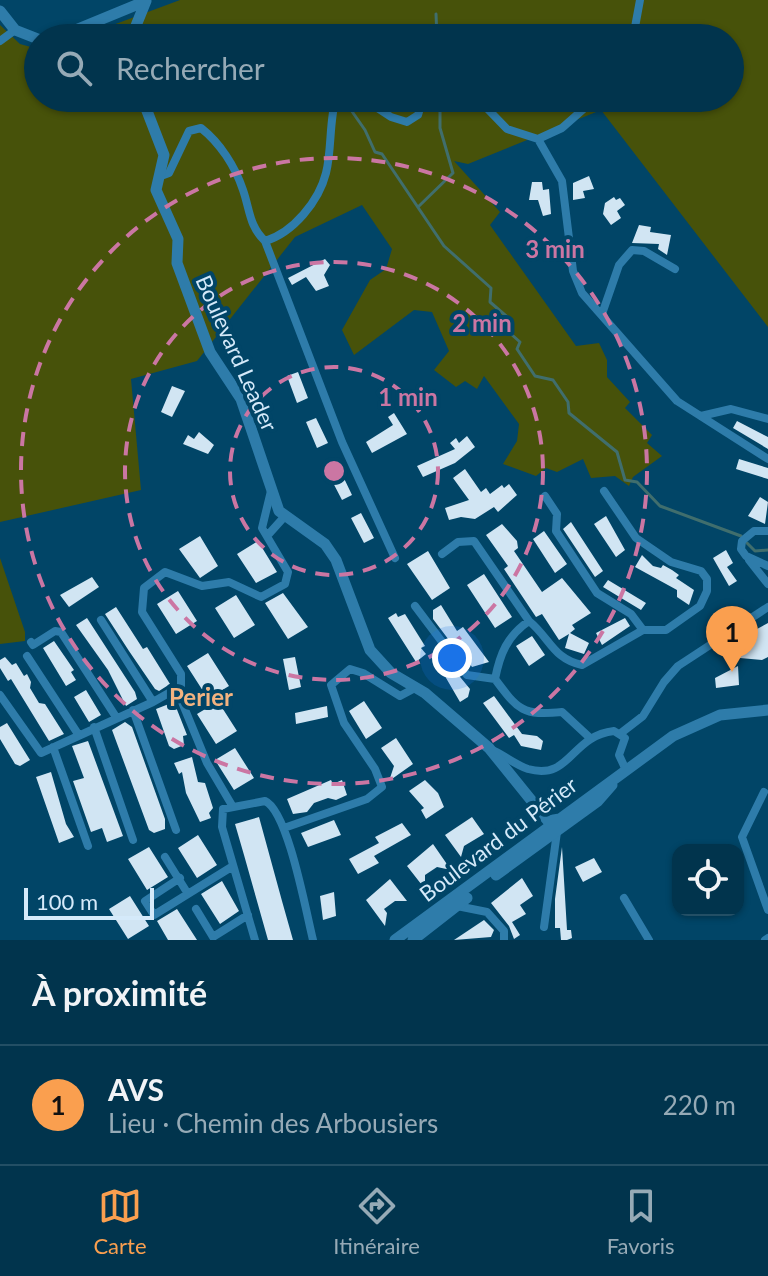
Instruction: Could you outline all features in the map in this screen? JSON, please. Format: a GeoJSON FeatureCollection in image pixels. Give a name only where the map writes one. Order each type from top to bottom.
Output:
{"type":"FeatureCollection","features":[{"type":"Feature","properties":{"kind":"street"},"geometry":{"type":"LineString","coordinates":[[90,24],[147,0]]}},
{"type":"Feature","properties":{"kind":"street"},"geometry":{"type":"LineString","coordinates":[[137,24],[147,0]]}},
{"type":"Feature","properties":{"kind":"street"},"geometry":{"type":"LineString","coordinates":[[636,24],[640,0]]}},
{"type":"Feature","properties":{"kind":"street"},"geometry":{"type":"LineString","coordinates":[[0,11],[15,30],[24,34]]}},
{"type":"Feature","properties":{"kind":"street"},"geometry":{"type":"LineString","coordinates":[[0,41],[15,30]]}},
{"type":"Feature","properties":{"kind":"street","name":"Boulevard Leader"},"geometry":{"type":"LineString","coordinates":[[147,112],[164,155],[156,190],[178,239],[177,263],[210,352],[241,399],[271,489],[285,516],[325,544],[336,560],[370,650],[391,673],[415,688],[489,748],[539,812]]}},
{"type":"Feature","properties":{"kind":"street"},"geometry":{"type":"LineString","coordinates":[[265,241],[279,237],[296,224],[326,176],[334,112]]}},
{"type":"Feature","properties":{"kind":"street"},"geometry":{"type":"LineString","coordinates":[[383,112],[407,122],[419,112]]}},
{"type":"Feature","properties":{"kind":"street"},"geometry":{"type":"LineString","coordinates":[[491,112],[507,129],[538,139],[562,181],[573,271],[582,293],[677,401],[768,459]]}},
{"type":"Feature","properties":{"kind":"street"},"geometry":{"type":"LineString","coordinates":[[538,139],[562,128],[580,112]]}},
{"type":"Feature","properties":{"kind":"street"},"geometry":{"type":"LineString","coordinates":[[161,176],[169,173],[189,131],[201,128],[217,141],[243,189],[256,232],[265,241],[342,442],[395,558]]}},
{"type":"Feature","properties":{"kind":"street"},"geometry":{"type":"LineString","coordinates":[[602,314],[619,265],[632,250],[652,255],[675,269]]}},
{"type":"Feature","properties":{"kind":"street"},"geometry":{"type":"LineString","coordinates":[[701,416],[731,409],[768,419]]}},
{"type":"Feature","properties":{"kind":"street"},"geometry":{"type":"LineString","coordinates":[[0,695],[41,753],[177,690],[181,686],[181,674],[142,612],[144,588],[165,572],[202,586],[229,582],[261,597],[285,584],[288,572],[262,528],[271,489]]}},
{"type":"Feature","properties":{"kind":"street"},"geometry":{"type":"LineString","coordinates":[[442,554],[458,542],[474,541],[554,654],[566,662],[582,665],[643,630],[666,630],[700,606],[707,591],[707,579],[701,571],[671,562],[636,538],[604,491]]}},
{"type":"Feature","properties":{"kind":"street"},"geometry":{"type":"LineString","coordinates":[[545,496],[557,514],[556,531],[597,593],[631,614],[643,630]]}},
{"type":"Feature","properties":{"kind":"street"},"geometry":{"type":"LineString","coordinates":[[267,536],[285,516]]}},
{"type":"Feature","properties":{"kind":"street"},"geometry":{"type":"LineString","coordinates":[[768,531],[754,531],[742,541],[741,549],[768,584]]}},
{"type":"Feature","properties":{"kind":"street"},"geometry":{"type":"LineString","coordinates":[[746,556],[768,566]]}},
{"type":"Feature","properties":{"kind":"street"},"geometry":{"type":"LineString","coordinates":[[415,606],[467,675],[495,679],[516,706],[528,713],[562,712],[589,737]]}},
{"type":"Feature","properties":{"kind":"street"},"geometry":{"type":"LineString","coordinates":[[489,748],[525,768],[554,769],[564,764],[589,737],[600,733],[621,733],[643,716],[678,666],[768,607]]}},
{"type":"Feature","properties":{"kind":"street"},"geometry":{"type":"LineString","coordinates":[[101,620],[153,702]]}},
{"type":"Feature","properties":{"kind":"street"},"geometry":{"type":"LineString","coordinates":[[495,679],[504,646],[515,631],[529,621]]}},
{"type":"Feature","properties":{"kind":"street"},"geometry":{"type":"LineString","coordinates":[[31,642],[33,645],[55,631],[61,632],[116,717]]}},
{"type":"Feature","properties":{"kind":"street"},"geometry":{"type":"LineString","coordinates":[[27,656],[78,734]]}},
{"type":"Feature","properties":{"kind":"street"},"geometry":{"type":"LineString","coordinates":[[284,828],[367,799],[382,787],[375,769],[344,723],[331,685],[340,675],[350,669],[363,673],[400,696],[415,688]]}},
{"type":"Feature","properties":{"kind":"street"},"geometry":{"type":"LineString","coordinates":[[177,690],[207,763],[233,807]]}},
{"type":"Feature","properties":{"kind":"street"},"geometry":{"type":"LineString","coordinates":[[133,710],[176,830]]}},
{"type":"Feature","properties":{"kind":"street","name":"Boulevard du Périer"},"geometry":{"type":"LineString","coordinates":[[413,940],[626,770],[698,722],[720,715],[768,710]]}},
{"type":"Feature","properties":{"kind":"street"},"geometry":{"type":"LineString","coordinates":[[94,727],[133,840]]}},
{"type":"Feature","properties":{"kind":"street"},"geometry":{"type":"LineString","coordinates":[[621,733],[625,738],[620,761],[626,770]]}},
{"type":"Feature","properties":{"kind":"street"},"geometry":{"type":"LineString","coordinates":[[53,747],[88,846]]}},
{"type":"Feature","properties":{"kind":"street","name":"Boulevard du Périer"},"geometry":{"type":"LineString","coordinates":[[395,940],[542,831],[577,816],[598,801],[626,770]]}},
{"type":"Feature","properties":{"kind":"street"},"geometry":{"type":"LineString","coordinates":[[764,792],[742,837],[767,904]]}},
{"type":"Feature","properties":{"kind":"street"},"geometry":{"type":"LineString","coordinates":[[255,940],[222,827],[223,809],[258,801],[269,802],[284,828],[313,940]]}},
{"type":"Feature","properties":{"kind":"street"},"geometry":{"type":"LineString","coordinates":[[539,812],[556,827],[544,927]]}},
{"type":"Feature","properties":{"kind":"street"},"geometry":{"type":"LineString","coordinates":[[539,812],[542,831]]}},
{"type":"Feature","properties":{"kind":"street"},"geometry":{"type":"LineString","coordinates":[[165,857],[188,894]]}},
{"type":"Feature","properties":{"kind":"street"},"geometry":{"type":"LineString","coordinates":[[180,878],[145,901],[154,915],[233,866]]}},
{"type":"Feature","properties":{"kind":"street"},"geometry":{"type":"LineString","coordinates":[[624,898],[649,940]]}},
{"type":"Feature","properties":{"kind":"street"},"geometry":{"type":"LineString","coordinates":[[457,906],[487,912],[504,931],[504,940]]}},
{"type":"Feature","properties":{"kind":"street"},"geometry":{"type":"LineString","coordinates":[[196,909],[213,937],[248,915]]}},
{"type":"Feature","properties":{"kind":"green space"},"geometry":{"type":"Polygon","coordinates":[[[180,0],[768,0],[768,327],[603,112],[744,112],[744,24],[116,24],[180,0]]]}},
{"type":"Feature","properties":{"kind":"green space"},"geometry":{"type":"Polygon","coordinates":[[[0,25],[24,45],[24,112],[596,112],[468,164],[454,161],[500,212],[490,225],[576,346],[599,343],[607,360],[607,377],[630,402],[625,408],[652,435],[647,443],[662,456],[633,477],[629,486],[615,476],[591,478],[583,459],[557,472],[546,468],[536,476],[503,464],[517,441],[519,424],[484,376],[477,389],[465,381],[456,387],[434,370],[449,351],[432,312],[414,310],[354,355],[342,330],[370,280],[386,269],[392,249],[362,205],[295,237],[197,361],[131,379],[141,490],[0,522],[0,25]]]}},
{"type":"Feature","properties":{"kind":"green space"},"geometry":{"type":"Polygon","coordinates":[[[0,558],[25,632],[25,641],[0,644],[0,558]]]}},
{"type":"Feature","properties":{"kind":"building"},"geometry":{"type":"Polygon","coordinates":[[[589,176],[594,189],[583,191],[585,198],[573,200],[573,183],[589,176]]]}},
{"type":"Feature","properties":{"kind":"building"},"geometry":{"type":"Polygon","coordinates":[[[532,182],[542,182],[543,190],[549,189],[551,214],[543,216],[538,200],[529,200],[532,182]]]}},
{"type":"Feature","properties":{"kind":"building"},"geometry":{"type":"Polygon","coordinates":[[[614,197],[616,200],[620,198],[625,205],[617,211],[621,218],[611,225],[603,214],[605,203],[614,197]]]}},
{"type":"Feature","properties":{"kind":"building"},"geometry":{"type":"Polygon","coordinates":[[[639,225],[651,227],[650,232],[671,235],[667,255],[658,249],[659,244],[632,243],[639,225]]]}},
{"type":"Feature","properties":{"kind":"building"},"geometry":{"type":"Polygon","coordinates":[[[325,259],[330,265],[324,275],[329,286],[316,291],[306,277],[292,285],[288,278],[325,259]]]}},
{"type":"Feature","properties":{"kind":"building"},"geometry":{"type":"Polygon","coordinates":[[[298,372],[308,398],[297,403],[287,376],[298,372]]]}},
{"type":"Feature","properties":{"kind":"building"},"geometry":{"type":"Polygon","coordinates":[[[172,386],[185,391],[172,417],[161,412],[172,386]]]}},
{"type":"Feature","properties":{"kind":"building"},"geometry":{"type":"Polygon","coordinates":[[[394,413],[407,434],[372,453],[366,442],[393,425],[388,417],[394,413]]]}},
{"type":"Feature","properties":{"kind":"building"},"geometry":{"type":"Polygon","coordinates":[[[316,418],[328,443],[317,448],[306,422],[316,418]]]}},
{"type":"Feature","properties":{"kind":"building"},"geometry":{"type":"Polygon","coordinates":[[[737,421],[768,437],[768,449],[733,428],[737,421]]]}},
{"type":"Feature","properties":{"kind":"building"},"geometry":{"type":"Polygon","coordinates":[[[199,432],[214,445],[208,454],[183,444],[188,435],[194,439],[199,432]]]}},
{"type":"Feature","properties":{"kind":"building"},"geometry":{"type":"Polygon","coordinates":[[[467,436],[475,447],[455,463],[423,477],[417,466],[455,449],[450,443],[456,438],[459,443],[467,436]]]}},
{"type":"Feature","properties":{"kind":"building"},"geometry":{"type":"Polygon","coordinates":[[[739,459],[768,468],[768,479],[736,469],[739,459]]]}},
{"type":"Feature","properties":{"kind":"building"},"geometry":{"type":"Polygon","coordinates":[[[465,469],[481,492],[486,488],[490,494],[509,484],[517,495],[498,512],[494,507],[475,519],[461,517],[449,520],[445,508],[469,500],[453,478],[465,469]]]}},
{"type":"Feature","properties":{"kind":"building"},"geometry":{"type":"Polygon","coordinates":[[[340,470],[352,495],[342,500],[329,475],[340,470]]]}},
{"type":"Feature","properties":{"kind":"building"},"geometry":{"type":"Polygon","coordinates":[[[760,497],[768,502],[765,524],[748,516],[760,497]]]}},
{"type":"Feature","properties":{"kind":"building"},"geometry":{"type":"Polygon","coordinates":[[[361,513],[374,538],[364,543],[351,518],[361,513]]]}},
{"type":"Feature","properties":{"kind":"building"},"geometry":{"type":"Polygon","coordinates":[[[606,516],[625,550],[616,557],[594,524],[606,516]]]}},
{"type":"Feature","properties":{"kind":"building"},"geometry":{"type":"Polygon","coordinates":[[[571,522],[603,571],[595,577],[563,529],[571,522]]]}},
{"type":"Feature","properties":{"kind":"building"},"geometry":{"type":"Polygon","coordinates":[[[502,524],[517,541],[518,548],[514,551],[542,592],[562,578],[591,613],[572,625],[575,629],[570,633],[589,643],[584,654],[565,648],[569,634],[559,640],[542,614],[536,617],[504,569],[508,566],[486,535],[502,524]]]}},
{"type":"Feature","properties":{"kind":"building"},"geometry":{"type":"Polygon","coordinates":[[[544,531],[567,564],[555,573],[533,539],[544,531]]]}},
{"type":"Feature","properties":{"kind":"building"},"geometry":{"type":"Polygon","coordinates":[[[200,536],[218,566],[200,578],[179,549],[200,536]]]}},
{"type":"Feature","properties":{"kind":"building"},"geometry":{"type":"Polygon","coordinates":[[[258,541],[277,572],[256,583],[237,554],[258,541]]]}},
{"type":"Feature","properties":{"kind":"building"},"geometry":{"type":"Polygon","coordinates":[[[726,550],[733,563],[727,567],[737,581],[729,586],[713,558],[726,550]]]}},
{"type":"Feature","properties":{"kind":"building"},"geometry":{"type":"Polygon","coordinates":[[[428,551],[450,588],[432,600],[407,564],[428,551]]]}},
{"type":"Feature","properties":{"kind":"building"},"geometry":{"type":"Polygon","coordinates":[[[642,555],[653,566],[661,568],[663,565],[672,570],[679,575],[676,578],[694,590],[689,605],[677,597],[677,590],[635,567],[642,555]]]}},
{"type":"Feature","properties":{"kind":"building"},"geometry":{"type":"Polygon","coordinates":[[[484,574],[512,617],[495,628],[467,585],[484,574]]]}},
{"type":"Feature","properties":{"kind":"building"},"geometry":{"type":"Polygon","coordinates":[[[92,577],[99,587],[69,607],[60,595],[92,577]]]}},
{"type":"Feature","properties":{"kind":"building"},"geometry":{"type":"Polygon","coordinates":[[[608,580],[646,603],[641,610],[603,587],[608,580]]]}},
{"type":"Feature","properties":{"kind":"building"},"geometry":{"type":"Polygon","coordinates":[[[178,591],[197,621],[176,634],[157,604],[178,591]]]}},
{"type":"Feature","properties":{"kind":"building"},"geometry":{"type":"Polygon","coordinates":[[[283,593],[308,627],[288,639],[265,603],[283,593]]]}},
{"type":"Feature","properties":{"kind":"building"},"geometry":{"type":"Polygon","coordinates":[[[236,595],[255,625],[234,638],[215,608],[236,595]]]}},
{"type":"Feature","properties":{"kind":"building"},"geometry":{"type":"Polygon","coordinates":[[[441,605],[457,631],[463,627],[489,662],[472,667],[461,650],[458,652],[433,619],[433,610],[441,605]]]}},
{"type":"Feature","properties":{"kind":"building"},"geometry":{"type":"Polygon","coordinates":[[[116,607],[143,649],[147,647],[170,684],[159,691],[105,614],[116,607]]]}},
{"type":"Feature","properties":{"kind":"building"},"geometry":{"type":"Polygon","coordinates":[[[396,613],[398,617],[405,614],[425,646],[421,648],[426,654],[416,662],[388,618],[396,613]]]}},
{"type":"Feature","properties":{"kind":"building"},"geometry":{"type":"Polygon","coordinates":[[[87,618],[135,692],[137,699],[126,706],[108,670],[76,625],[87,618]]]}},
{"type":"Feature","properties":{"kind":"building"},"geometry":{"type":"Polygon","coordinates":[[[625,618],[630,626],[602,645],[596,633],[625,618]]]}},
{"type":"Feature","properties":{"kind":"building"},"geometry":{"type":"Polygon","coordinates":[[[768,623],[768,657],[762,660],[729,657],[729,644],[768,623]]]}},
{"type":"Feature","properties":{"kind":"building"},"geometry":{"type":"Polygon","coordinates":[[[532,636],[545,655],[529,666],[516,646],[532,636]]]}},
{"type":"Feature","properties":{"kind":"building"},"geometry":{"type":"Polygon","coordinates":[[[54,641],[74,670],[71,672],[76,680],[66,686],[43,648],[54,641]]]}},
{"type":"Feature","properties":{"kind":"building"},"geometry":{"type":"Polygon","coordinates":[[[208,653],[229,686],[214,695],[237,731],[216,744],[197,714],[212,705],[187,666],[208,653]]]}},
{"type":"Feature","properties":{"kind":"building"},"geometry":{"type":"Polygon","coordinates":[[[442,655],[470,689],[468,697],[460,702],[435,659],[442,655]]]}},
{"type":"Feature","properties":{"kind":"building"},"geometry":{"type":"Polygon","coordinates":[[[5,657],[12,665],[16,663],[24,676],[27,674],[30,688],[39,703],[45,704],[64,734],[49,741],[11,679],[8,681],[0,668],[0,660],[5,657]]]}},
{"type":"Feature","properties":{"kind":"building"},"geometry":{"type":"Polygon","coordinates":[[[295,657],[301,687],[289,690],[283,659],[295,657]]]}},
{"type":"Feature","properties":{"kind":"building"},"geometry":{"type":"Polygon","coordinates":[[[738,666],[739,685],[716,688],[715,678],[738,666]]]}},
{"type":"Feature","properties":{"kind":"building"},"geometry":{"type":"Polygon","coordinates":[[[86,690],[101,715],[89,722],[74,697],[86,690]]]}},
{"type":"Feature","properties":{"kind":"building"},"geometry":{"type":"Polygon","coordinates":[[[494,696],[522,734],[537,736],[543,741],[541,750],[521,746],[514,735],[509,738],[483,703],[494,696]]]}},
{"type":"Feature","properties":{"kind":"building"},"geometry":{"type":"Polygon","coordinates":[[[364,701],[382,728],[366,739],[349,711],[364,701]]]}},
{"type":"Feature","properties":{"kind":"building"},"geometry":{"type":"Polygon","coordinates":[[[174,702],[187,735],[183,736],[184,745],[174,749],[169,746],[156,709],[174,702]]]}},
{"type":"Feature","properties":{"kind":"building"},"geometry":{"type":"Polygon","coordinates":[[[327,706],[328,717],[296,724],[295,713],[327,706]]]}},
{"type":"Feature","properties":{"kind":"building"},"geometry":{"type":"Polygon","coordinates":[[[125,722],[132,727],[165,819],[165,829],[154,833],[149,830],[112,730],[125,722]]]}},
{"type":"Feature","properties":{"kind":"building"},"geometry":{"type":"Polygon","coordinates":[[[7,723],[30,760],[20,766],[15,764],[0,739],[0,727],[7,723]]]}},
{"type":"Feature","properties":{"kind":"building"},"geometry":{"type":"Polygon","coordinates":[[[396,738],[413,764],[389,781],[394,766],[381,748],[396,738]]]}},
{"type":"Feature","properties":{"kind":"building"},"geometry":{"type":"Polygon","coordinates":[[[88,741],[123,836],[107,842],[102,828],[91,832],[73,781],[84,778],[72,746],[88,741]]]}},
{"type":"Feature","properties":{"kind":"building"},"geometry":{"type":"Polygon","coordinates":[[[235,748],[254,778],[234,790],[215,760],[235,748]]]}},
{"type":"Feature","properties":{"kind":"building"},"geometry":{"type":"Polygon","coordinates":[[[192,757],[198,782],[205,783],[213,808],[209,813],[211,818],[200,822],[186,793],[182,772],[179,774],[174,763],[192,757]]]}},
{"type":"Feature","properties":{"kind":"building"},"geometry":{"type":"Polygon","coordinates":[[[51,772],[66,824],[74,837],[59,843],[36,777],[51,772]]]}},
{"type":"Feature","properties":{"kind":"building"},"geometry":{"type":"Polygon","coordinates":[[[331,780],[333,784],[342,780],[347,795],[336,800],[328,798],[314,803],[307,812],[293,814],[287,799],[331,780]]]}},
{"type":"Feature","properties":{"kind":"building"},"geometry":{"type":"Polygon","coordinates":[[[425,780],[438,793],[444,807],[426,819],[421,810],[424,808],[409,791],[425,780]]]}},
{"type":"Feature","properties":{"kind":"building"},"geometry":{"type":"Polygon","coordinates":[[[259,817],[293,940],[268,940],[235,824],[259,817]]]}},
{"type":"Feature","properties":{"kind":"building"},"geometry":{"type":"Polygon","coordinates":[[[472,817],[484,834],[464,846],[461,857],[445,835],[472,817]]]}},
{"type":"Feature","properties":{"kind":"building"},"geometry":{"type":"Polygon","coordinates":[[[334,820],[341,835],[308,847],[301,833],[334,820]]]}},
{"type":"Feature","properties":{"kind":"building"},"geometry":{"type":"Polygon","coordinates":[[[402,823],[411,835],[374,856],[379,863],[358,874],[349,859],[379,843],[375,837],[402,823]]]}},
{"type":"Feature","properties":{"kind":"building"},"geometry":{"type":"Polygon","coordinates":[[[198,835],[217,865],[197,878],[178,848],[198,835]]]}},
{"type":"Feature","properties":{"kind":"building"},"geometry":{"type":"Polygon","coordinates":[[[433,844],[451,870],[437,867],[425,875],[425,889],[407,866],[433,844]]]}},
{"type":"Feature","properties":{"kind":"building"},"geometry":{"type":"Polygon","coordinates":[[[149,847],[168,877],[147,890],[128,859],[149,847]]]}},
{"type":"Feature","properties":{"kind":"building"},"geometry":{"type":"Polygon","coordinates":[[[562,847],[567,930],[571,930],[572,938],[567,940],[561,940],[560,928],[555,928],[555,899],[562,847]]]}},
{"type":"Feature","properties":{"kind":"building"},"geometry":{"type":"Polygon","coordinates":[[[594,858],[602,872],[583,882],[575,867],[594,858]]]}},
{"type":"Feature","properties":{"kind":"building"},"geometry":{"type":"Polygon","coordinates":[[[522,878],[533,896],[520,905],[526,914],[512,922],[520,935],[514,939],[509,926],[491,903],[522,878]]]}},
{"type":"Feature","properties":{"kind":"building"},"geometry":{"type":"Polygon","coordinates":[[[390,879],[407,901],[395,901],[384,909],[387,913],[385,926],[366,900],[390,879]]]}},
{"type":"Feature","properties":{"kind":"building"},"geometry":{"type":"Polygon","coordinates":[[[222,881],[239,911],[220,924],[201,894],[222,881]]]}},
{"type":"Feature","properties":{"kind":"building"},"geometry":{"type":"Polygon","coordinates":[[[334,892],[336,916],[323,920],[320,896],[334,892]]]}},
{"type":"Feature","properties":{"kind":"building"},"geometry":{"type":"Polygon","coordinates":[[[130,896],[149,926],[128,939],[109,909],[130,896]]]}},
{"type":"Feature","properties":{"kind":"building"},"geometry":{"type":"Polygon","coordinates":[[[177,909],[197,940],[168,940],[157,921],[177,909]]]}},
{"type":"Feature","properties":{"kind":"building"},"geometry":{"type":"Polygon","coordinates":[[[484,920],[494,930],[491,937],[454,940],[484,920]]]}},
{"type":"Feature","properties":{"kind":"waterway"},"geometry":{"type":"LineString","coordinates":[[436,14],[436,24]]}},
{"type":"Feature","properties":{"kind":"waterway"},"geometry":{"type":"LineString","coordinates":[[352,112],[375,152],[382,154],[444,246],[491,288],[490,302],[512,321],[511,334],[520,342],[517,349],[535,376],[553,380],[568,402],[569,413],[617,452],[625,480],[637,482],[660,506],[741,536]]}},
{"type":"Feature","properties":{"kind":"waterway"},"geometry":{"type":"LineString","coordinates":[[418,207],[453,173],[440,128],[440,112]]}},
{"type":"Feature","properties":{"kind":"waterway"},"geometry":{"type":"LineString","coordinates":[[747,543],[755,551],[768,550]]}},
{"type":"Feature","properties":{"kind":"place","name":"AVS"},"geometry":{"type":"Point","coordinates":[732,672]}},
{"type":"Feature","properties":{"kind":"district","name":"Perier"},"geometry":{"type":"Point","coordinates":[201,696]}}]}
